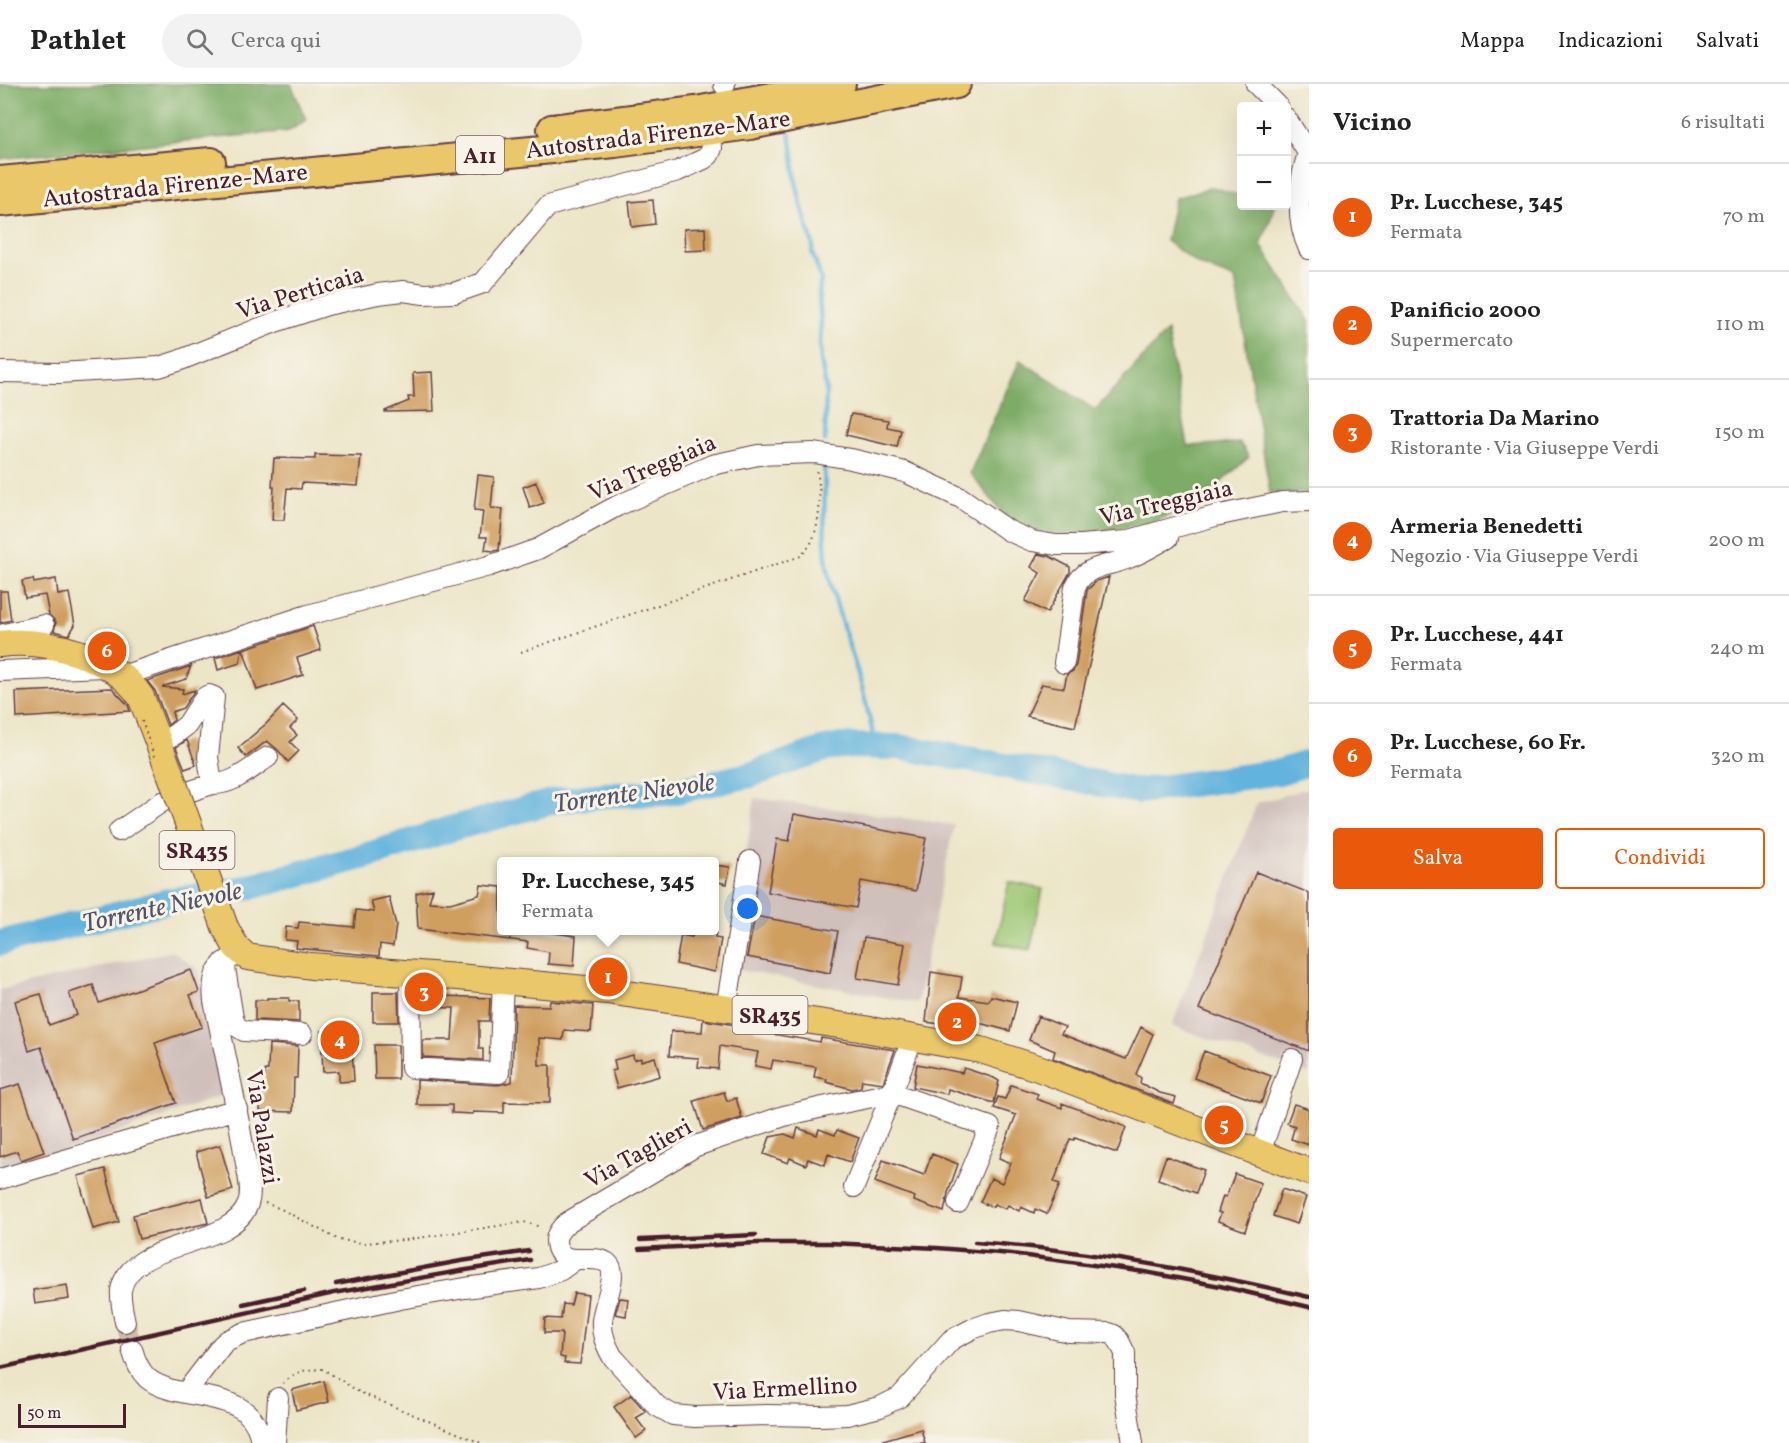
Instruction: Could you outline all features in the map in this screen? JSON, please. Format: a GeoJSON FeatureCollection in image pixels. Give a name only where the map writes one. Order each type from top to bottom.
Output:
{"type":"FeatureCollection","features":[{"type":"Feature","properties":{"kind":"highway","name":"Autostrada Firenze-Mare"},"geometry":{"type":"LineString","coordinates":[[0,181],[550,130],[696,111],[841,84]]}},
{"type":"Feature","properties":{"kind":"highway","name":"Autostrada Firenze-Mare"},"geometry":{"type":"LineString","coordinates":[[0,202],[708,132],[956,84]]}},
{"type":"Feature","properties":{"kind":"main road","name":"SR435"},"geometry":{"type":"LineString","coordinates":[[0,644],[28,642],[80,653],[114,671],[132,684],[141,697],[170,773],[231,941],[233,958],[247,957],[310,966],[607,991],[913,1036],[1009,1058],[1309,1172]]}},
{"type":"Feature","properties":{"kind":"street"},"geometry":{"type":"LineString","coordinates":[[1256,84],[1274,102]]}},
{"type":"Feature","properties":{"kind":"street"},"geometry":{"type":"LineString","coordinates":[[1291,124],[1308,152],[1299,209],[1301,226],[1309,249]]}},
{"type":"Feature","properties":{"kind":"street","name":"Via Perticaia"},"geometry":{"type":"LineString","coordinates":[[0,372],[59,373],[159,367],[275,322],[327,305],[403,291],[424,294],[454,293],[483,283],[548,206],[678,171],[704,159],[712,148]]}},
{"type":"Feature","properties":{"kind":"street","name":"Via Treggiaia"},"geometry":{"type":"LineString","coordinates":[[0,671],[114,671],[489,566],[538,549],[617,506],[712,465],[758,455],[814,453],[905,472],[961,498],[1009,531],[1032,542],[1065,545],[1126,541],[1190,523],[1282,502],[1309,501]]}},
{"type":"Feature","properties":{"kind":"street"},"geometry":{"type":"LineString","coordinates":[[1064,663],[1075,586],[1080,576],[1129,559],[1190,523]]}},
{"type":"Feature","properties":{"kind":"street"},"geometry":{"type":"LineString","coordinates":[[0,635],[44,625]]}},
{"type":"Feature","properties":{"kind":"street"},"geometry":{"type":"LineString","coordinates":[[158,743],[187,725],[205,697],[209,695],[214,697],[208,757],[212,784]]}},
{"type":"Feature","properties":{"kind":"street"},"geometry":{"type":"LineString","coordinates":[[186,793],[236,778],[267,757]]}},
{"type":"Feature","properties":{"kind":"street"},"geometry":{"type":"LineString","coordinates":[[119,831],[162,801]]}},
{"type":"Feature","properties":{"kind":"street"},"geometry":{"type":"LineString","coordinates":[[726,1009],[750,861]]}},
{"type":"Feature","properties":{"kind":"street"},"geometry":{"type":"LineString","coordinates":[[233,958],[233,1018],[240,1029],[302,1034]]}},
{"type":"Feature","properties":{"kind":"street","name":"Via Palazzi"},"geometry":{"type":"LineString","coordinates":[[125,1322],[121,1293],[128,1274],[139,1263],[225,1228],[246,1209],[250,1199],[237,1109],[213,992],[214,978],[218,969],[233,958]]}},
{"type":"Feature","properties":{"kind":"street"},"geometry":{"type":"LineString","coordinates":[[410,973],[411,1068],[500,1073],[503,981]]}},
{"type":"Feature","properties":{"kind":"street"},"geometry":{"type":"LineString","coordinates":[[854,1187],[913,1036]]}},
{"type":"Feature","properties":{"kind":"street"},"geometry":{"type":"LineString","coordinates":[[1260,1153],[1292,1059]]}},
{"type":"Feature","properties":{"kind":"street"},"geometry":{"type":"LineString","coordinates":[[892,1093],[990,1127],[958,1203]]}},
{"type":"Feature","properties":{"kind":"street","name":"Via Taglieri"},"geometry":{"type":"LineString","coordinates":[[556,1237],[562,1226],[568,1222],[696,1146],[784,1116],[892,1093]]}},
{"type":"Feature","properties":{"kind":"street"},"geometry":{"type":"LineString","coordinates":[[0,1179],[237,1109]]}},
{"type":"Feature","properties":{"kind":"street"},"geometry":{"type":"LineString","coordinates":[[556,1237],[561,1254],[567,1259],[576,1259]]}},
{"type":"Feature","properties":{"kind":"street"},"geometry":{"type":"LineString","coordinates":[[186,1392],[222,1345],[243,1332],[400,1299],[539,1278],[561,1270],[576,1259]]}},
{"type":"Feature","properties":{"kind":"street","name":"Via Ermellino"},"geometry":{"type":"LineString","coordinates":[[576,1259],[601,1260],[610,1266],[612,1276],[602,1319],[607,1347],[612,1356],[657,1406],[672,1415],[695,1418],[848,1415],[880,1407],[900,1397],[951,1340],[972,1329],[1005,1320],[1069,1332],[1103,1332],[1114,1335],[1125,1353],[1125,1394],[1133,1443]]}},
{"type":"Feature","properties":{"kind":"street"},"geometry":{"type":"LineString","coordinates":[[132,1349],[136,1363],[148,1378],[159,1385],[209,1397],[243,1410],[258,1428],[261,1443]]}},
{"type":"Feature","properties":{"kind":"street"},"geometry":{"type":"LineString","coordinates":[[206,1366],[209,1397]]}},
{"type":"Feature","properties":{"kind":"street"},"geometry":{"type":"LineString","coordinates":[[275,1443],[278,1398]]}},
{"type":"Feature","properties":{"kind":"path"},"geometry":{"type":"LineString","coordinates":[[521,652],[801,556],[812,542],[818,519],[820,485],[814,453]]}},
{"type":"Feature","properties":{"kind":"path"},"geometry":{"type":"LineString","coordinates":[[250,1190],[260,1201],[281,1209],[339,1240],[364,1243],[405,1240],[524,1222],[537,1226],[556,1237]]}},
{"type":"Feature","properties":{"kind":"path"},"geometry":{"type":"LineString","coordinates":[[278,1398],[280,1388],[285,1381],[295,1374],[317,1369],[329,1372],[359,1392],[481,1443]]}},
{"type":"Feature","properties":{"kind":"shaded area"},"geometry":{"type":"Polygon","coordinates":[[[1309,788],[1309,1074],[1172,1026],[1257,803],[1309,788]]]}},
{"type":"Feature","properties":{"kind":"shaded area"},"geometry":{"type":"Polygon","coordinates":[[[755,798],[954,825],[917,1003],[728,968],[755,798]]]}},
{"type":"Feature","properties":{"kind":"shaded area"},"geometry":{"type":"Polygon","coordinates":[[[172,951],[199,970],[223,1095],[0,1172],[0,990],[172,951]]]}},
{"type":"Feature","properties":{"kind":"green space"},"geometry":{"type":"Polygon","coordinates":[[[0,84],[291,84],[306,120],[289,131],[0,159],[0,84]]]}},
{"type":"Feature","properties":{"kind":"green space"},"geometry":{"type":"Polygon","coordinates":[[[1212,187],[1237,195],[1237,210],[1274,210],[1261,245],[1309,321],[1309,493],[1270,493],[1235,279],[1198,264],[1166,241],[1175,198],[1212,187]]]}},
{"type":"Feature","properties":{"kind":"green space"},"geometry":{"type":"Polygon","coordinates":[[[1167,331],[1188,446],[1240,443],[1249,457],[1202,499],[1152,523],[1067,535],[1014,527],[970,473],[1020,360],[1095,410],[1167,331]]]}},
{"type":"Feature","properties":{"kind":"green space"},"geometry":{"type":"Polygon","coordinates":[[[1009,882],[1043,889],[1030,950],[996,943],[1009,882]]]}},
{"type":"Feature","properties":{"kind":"building"},"geometry":{"type":"Polygon","coordinates":[[[653,200],[655,224],[632,227],[629,202],[653,200]]]}},
{"type":"Feature","properties":{"kind":"building"},"geometry":{"type":"Polygon","coordinates":[[[705,228],[706,250],[685,251],[684,229],[705,228]]]}},
{"type":"Feature","properties":{"kind":"building"},"geometry":{"type":"Polygon","coordinates":[[[432,372],[434,411],[385,412],[409,401],[408,397],[414,397],[413,373],[432,372]]]}},
{"type":"Feature","properties":{"kind":"building"},"geometry":{"type":"Polygon","coordinates":[[[851,414],[888,420],[887,427],[901,430],[897,447],[846,435],[851,414]]]}},
{"type":"Feature","properties":{"kind":"building"},"geometry":{"type":"Polygon","coordinates":[[[315,455],[361,456],[358,486],[302,483],[301,489],[287,488],[284,520],[272,520],[274,458],[315,459],[315,455]]]}},
{"type":"Feature","properties":{"kind":"building"},"geometry":{"type":"Polygon","coordinates":[[[478,475],[494,477],[491,508],[503,509],[499,550],[485,550],[487,537],[480,537],[483,511],[474,510],[478,475]]]}},
{"type":"Feature","properties":{"kind":"building"},"geometry":{"type":"Polygon","coordinates":[[[536,482],[544,503],[530,508],[523,487],[536,482]]]}},
{"type":"Feature","properties":{"kind":"building"},"geometry":{"type":"Polygon","coordinates":[[[1038,554],[1049,556],[1070,567],[1070,572],[1047,613],[1025,601],[1040,573],[1031,567],[1038,554]]]}},
{"type":"Feature","properties":{"kind":"building"},"geometry":{"type":"Polygon","coordinates":[[[1109,577],[1075,727],[1027,716],[1042,684],[1064,688],[1067,674],[1073,671],[1076,665],[1087,590],[1097,581],[1109,577]]]}},
{"type":"Feature","properties":{"kind":"building"},"geometry":{"type":"Polygon","coordinates":[[[33,579],[34,583],[56,579],[58,595],[69,593],[75,625],[69,635],[54,631],[56,622],[49,615],[45,595],[25,598],[22,581],[33,579]]]}},
{"type":"Feature","properties":{"kind":"building"},"geometry":{"type":"Polygon","coordinates":[[[0,591],[7,591],[11,620],[0,623],[0,591]]]}},
{"type":"Feature","properties":{"kind":"building"},"geometry":{"type":"Polygon","coordinates":[[[313,626],[321,650],[297,658],[303,675],[257,690],[243,649],[313,626]]]}},
{"type":"Feature","properties":{"kind":"building"},"geometry":{"type":"Polygon","coordinates":[[[242,649],[240,663],[218,670],[215,658],[242,649]]]}},
{"type":"Feature","properties":{"kind":"building"},"geometry":{"type":"Polygon","coordinates":[[[191,666],[186,679],[162,687],[183,689],[182,694],[195,690],[183,708],[172,712],[174,720],[168,725],[155,691],[147,681],[191,666]]]}},
{"type":"Feature","properties":{"kind":"building"},"geometry":{"type":"Polygon","coordinates":[[[112,688],[128,705],[130,711],[17,718],[16,692],[112,688]]]}},
{"type":"Feature","properties":{"kind":"building"},"geometry":{"type":"Polygon","coordinates":[[[283,706],[298,720],[290,728],[297,735],[290,742],[299,751],[288,762],[267,741],[246,757],[238,748],[283,706]]]}},
{"type":"Feature","properties":{"kind":"building"},"geometry":{"type":"Polygon","coordinates":[[[187,740],[196,765],[185,769],[176,747],[187,740]]]}},
{"type":"Feature","properties":{"kind":"building"},"geometry":{"type":"Polygon","coordinates":[[[794,814],[926,838],[916,891],[861,881],[856,908],[768,892],[777,839],[789,841],[794,814]]]}},
{"type":"Feature","properties":{"kind":"building"},"geometry":{"type":"Polygon","coordinates":[[[719,866],[730,867],[727,884],[719,882],[719,866]]]}},
{"type":"Feature","properties":{"kind":"building"},"geometry":{"type":"Polygon","coordinates":[[[1256,872],[1309,893],[1309,1051],[1199,1009],[1256,872]]]}},
{"type":"Feature","properties":{"kind":"building"},"geometry":{"type":"Polygon","coordinates":[[[481,885],[497,887],[497,935],[576,936],[574,966],[548,964],[549,952],[527,948],[528,942],[418,929],[416,893],[433,889],[429,902],[450,903],[479,895],[481,885]]]}},
{"type":"Feature","properties":{"kind":"building"},"geometry":{"type":"Polygon","coordinates":[[[389,897],[396,925],[393,946],[380,944],[379,956],[296,948],[297,941],[285,940],[286,927],[298,928],[299,922],[354,927],[356,910],[374,912],[371,901],[389,897]]]}},
{"type":"Feature","properties":{"kind":"building"},"geometry":{"type":"Polygon","coordinates":[[[755,916],[838,931],[830,973],[747,957],[755,916]]]}},
{"type":"Feature","properties":{"kind":"building"},"geometry":{"type":"Polygon","coordinates":[[[681,935],[692,937],[692,935],[715,935],[715,938],[721,939],[715,972],[676,964],[681,935]]]}},
{"type":"Feature","properties":{"kind":"building"},"geometry":{"type":"Polygon","coordinates":[[[864,937],[905,944],[898,985],[857,978],[864,937]]]}},
{"type":"Feature","properties":{"kind":"building"},"geometry":{"type":"Polygon","coordinates":[[[191,970],[199,992],[190,995],[202,1027],[155,1043],[176,1103],[73,1139],[41,1047],[29,1051],[15,1001],[41,994],[49,1025],[77,1015],[69,993],[93,985],[99,1003],[191,970]]]}},
{"type":"Feature","properties":{"kind":"building"},"geometry":{"type":"Polygon","coordinates":[[[931,972],[962,977],[959,997],[989,1001],[991,996],[1017,1002],[1010,1031],[979,1023],[978,1029],[926,1022],[931,972]]]}},
{"type":"Feature","properties":{"kind":"building"},"geometry":{"type":"Polygon","coordinates":[[[422,989],[445,991],[445,996],[490,998],[489,1021],[479,1021],[479,1049],[483,1049],[483,1060],[423,1057],[423,1040],[452,1040],[454,1008],[422,1007],[422,989]]]}},
{"type":"Feature","properties":{"kind":"building"},"geometry":{"type":"Polygon","coordinates":[[[373,992],[398,992],[399,1022],[373,1022],[373,992]]]}},
{"type":"Feature","properties":{"kind":"building"},"geometry":{"type":"Polygon","coordinates":[[[267,998],[289,998],[289,1001],[299,1001],[299,1022],[255,1020],[255,1000],[267,1000],[267,998]]]}},
{"type":"Feature","properties":{"kind":"building"},"geometry":{"type":"Polygon","coordinates":[[[550,1001],[593,1005],[591,1032],[564,1030],[563,1040],[539,1038],[539,1065],[550,1065],[550,1103],[504,1102],[504,1113],[473,1112],[473,1114],[452,1113],[452,1105],[417,1105],[417,1080],[498,1085],[512,1082],[514,1005],[549,1006],[550,1001]]]}},
{"type":"Feature","properties":{"kind":"building"},"geometry":{"type":"Polygon","coordinates":[[[1038,1016],[1065,1027],[1061,1034],[1126,1059],[1141,1027],[1153,1034],[1136,1074],[1141,1078],[1140,1083],[1160,1093],[1176,1097],[1174,1104],[1053,1058],[1055,1051],[1029,1040],[1038,1016]]]}},
{"type":"Feature","properties":{"kind":"building"},"geometry":{"type":"Polygon","coordinates":[[[703,1020],[820,1042],[821,1038],[895,1050],[883,1083],[862,1080],[861,1087],[852,1089],[826,1082],[827,1079],[814,1077],[816,1067],[773,1060],[771,1069],[755,1066],[758,1052],[720,1046],[718,1069],[698,1067],[699,1058],[669,1056],[671,1031],[702,1032],[703,1020]]]}},
{"type":"Feature","properties":{"kind":"building"},"geometry":{"type":"Polygon","coordinates":[[[351,1030],[354,1081],[339,1082],[339,1071],[323,1072],[321,1031],[351,1030]]]}},
{"type":"Feature","properties":{"kind":"building"},"geometry":{"type":"Polygon","coordinates":[[[269,1044],[298,1046],[293,1112],[260,1111],[261,1094],[264,1094],[265,1070],[268,1070],[269,1044]]]}},
{"type":"Feature","properties":{"kind":"building"},"geometry":{"type":"Polygon","coordinates":[[[374,1045],[398,1045],[398,1079],[375,1079],[374,1045]]]}},
{"type":"Feature","properties":{"kind":"building"},"geometry":{"type":"Polygon","coordinates":[[[1204,1051],[1271,1076],[1261,1103],[1194,1078],[1204,1051]]]}},
{"type":"Feature","properties":{"kind":"building"},"geometry":{"type":"Polygon","coordinates":[[[633,1055],[634,1060],[641,1058],[641,1061],[655,1057],[660,1076],[617,1088],[612,1071],[616,1070],[614,1060],[633,1055]]]}},
{"type":"Feature","properties":{"kind":"building"},"geometry":{"type":"Polygon","coordinates":[[[917,1064],[962,1073],[964,1068],[994,1078],[999,1081],[994,1103],[948,1089],[947,1094],[913,1087],[917,1064]]]}},
{"type":"Feature","properties":{"kind":"building"},"geometry":{"type":"Polygon","coordinates":[[[20,1084],[44,1152],[21,1160],[17,1151],[0,1157],[0,1090],[20,1084]]]}},
{"type":"Feature","properties":{"kind":"building"},"geometry":{"type":"Polygon","coordinates":[[[1011,1085],[1038,1094],[1036,1099],[1062,1108],[1062,1103],[1126,1127],[1117,1153],[1075,1138],[1070,1139],[1054,1182],[1060,1184],[1047,1214],[1035,1209],[1034,1213],[1021,1207],[1019,1211],[1008,1205],[1006,1209],[980,1202],[991,1178],[1002,1183],[1011,1163],[999,1158],[1016,1115],[994,1108],[998,1097],[1005,1099],[1011,1085]]]}},
{"type":"Feature","properties":{"kind":"building"},"geometry":{"type":"Polygon","coordinates":[[[724,1092],[727,1101],[736,1098],[742,1118],[703,1130],[694,1101],[724,1092]]]}},
{"type":"Feature","properties":{"kind":"building"},"geometry":{"type":"Polygon","coordinates":[[[1294,1104],[1309,1109],[1309,1145],[1291,1139],[1295,1126],[1287,1123],[1294,1104]]]}},
{"type":"Feature","properties":{"kind":"building"},"geometry":{"type":"Polygon","coordinates":[[[798,1128],[817,1135],[819,1129],[835,1135],[837,1130],[859,1138],[850,1162],[828,1154],[825,1165],[808,1159],[806,1165],[790,1158],[788,1163],[764,1154],[770,1137],[785,1134],[795,1138],[798,1128]]]}},
{"type":"Feature","properties":{"kind":"building"},"geometry":{"type":"Polygon","coordinates":[[[220,1145],[233,1190],[208,1197],[196,1152],[220,1145]]]}},
{"type":"Feature","properties":{"kind":"building"},"geometry":{"type":"Polygon","coordinates":[[[932,1154],[958,1164],[944,1212],[914,1201],[915,1197],[875,1182],[883,1160],[924,1175],[932,1154]]]}},
{"type":"Feature","properties":{"kind":"building"},"geometry":{"type":"Polygon","coordinates":[[[1166,1156],[1204,1170],[1196,1193],[1158,1179],[1166,1156]]]}},
{"type":"Feature","properties":{"kind":"building"},"geometry":{"type":"Polygon","coordinates":[[[105,1169],[119,1222],[93,1229],[78,1176],[105,1169]]]}},
{"type":"Feature","properties":{"kind":"building"},"geometry":{"type":"Polygon","coordinates":[[[1235,1174],[1261,1183],[1245,1231],[1218,1221],[1223,1196],[1226,1197],[1235,1174]]]}},
{"type":"Feature","properties":{"kind":"building"},"geometry":{"type":"Polygon","coordinates":[[[1282,1189],[1306,1197],[1297,1224],[1273,1216],[1282,1189]]]}},
{"type":"Feature","properties":{"kind":"building"},"geometry":{"type":"Polygon","coordinates":[[[202,1198],[208,1223],[139,1239],[133,1215],[202,1198]]]}},
{"type":"Feature","properties":{"kind":"building"},"geometry":{"type":"Polygon","coordinates":[[[67,1285],[69,1299],[35,1304],[33,1290],[67,1285]]]}},
{"type":"Feature","properties":{"kind":"building"},"geometry":{"type":"Polygon","coordinates":[[[574,1293],[588,1295],[580,1364],[564,1363],[565,1358],[560,1357],[562,1333],[544,1333],[545,1318],[561,1319],[563,1304],[571,1305],[574,1293]]]}},
{"type":"Feature","properties":{"kind":"building"},"geometry":{"type":"Polygon","coordinates":[[[620,1298],[628,1299],[626,1316],[615,1314],[620,1298]]]}},
{"type":"Feature","properties":{"kind":"building"},"geometry":{"type":"Polygon","coordinates":[[[324,1381],[329,1402],[296,1410],[292,1390],[324,1381]]]}},
{"type":"Feature","properties":{"kind":"building"},"geometry":{"type":"Polygon","coordinates":[[[631,1395],[646,1412],[636,1418],[646,1431],[636,1438],[614,1407],[631,1395]]]}},
{"type":"Feature","properties":{"kind":"building"},"geometry":{"type":"Polygon","coordinates":[[[921,1429],[925,1443],[884,1443],[883,1440],[921,1429]]]}},
{"type":"Feature","properties":{"kind":"waterway"},"geometry":{"type":"LineString","coordinates":[[789,134],[795,176],[813,245],[812,252],[821,278],[820,344],[826,389],[825,441]]}},
{"type":"Feature","properties":{"kind":"waterway"},"geometry":{"type":"LineString","coordinates":[[824,465],[827,565],[838,610],[857,669],[876,747]]}},
{"type":"Feature","properties":{"kind":"waterway","name":"Torrente Nievole"},"geometry":{"type":"LineString","coordinates":[[0,943],[168,901],[246,888],[555,801],[604,795],[666,793],[750,775],[821,750],[841,746],[899,747],[1139,791],[1279,772],[1309,763]]}},
{"type":"Feature","properties":{"kind":"tunnel"},"geometry":{"type":"LineString","coordinates":[[125,1322],[132,1349]]}},
{"type":"Feature","properties":{"kind":"railway"},"geometry":{"type":"LineString","coordinates":[[640,1240],[756,1235]]}},
{"type":"Feature","properties":{"kind":"railway"},"geometry":{"type":"LineString","coordinates":[[975,1242],[1101,1256],[1309,1297]]}},
{"type":"Feature","properties":{"kind":"railway"},"geometry":{"type":"LineString","coordinates":[[639,1249],[757,1243],[829,1243],[1012,1254],[1145,1272],[1220,1286],[1309,1307]]}},
{"type":"Feature","properties":{"kind":"railway"},"geometry":{"type":"LineString","coordinates":[[336,1284],[529,1251]]}},
{"type":"Feature","properties":{"kind":"railway"},"geometry":{"type":"LineString","coordinates":[[0,1368],[334,1293],[530,1260]]}},
{"type":"Feature","properties":{"kind":"railway"},"geometry":{"type":"LineString","coordinates":[[243,1304],[304,1291]]}},
{"type":"Feature","properties":{"kind":"place","name":"Pr. Lucchese, 60 Fr."},"geometry":{"type":"Point","coordinates":[107,651]}},
{"type":"Feature","properties":{"kind":"place","name":"Pr. Lucchese, 345"},"geometry":{"type":"Point","coordinates":[608,977]}},
{"type":"Feature","properties":{"kind":"place","name":"Trattoria Da Marino"},"geometry":{"type":"Point","coordinates":[424,992]}},
{"type":"Feature","properties":{"kind":"place","name":"Panificio 2000"},"geometry":{"type":"Point","coordinates":[957,1022]}},
{"type":"Feature","properties":{"kind":"place","name":"Armeria Benedetti"},"geometry":{"type":"Point","coordinates":[340,1040]}},
{"type":"Feature","properties":{"kind":"place","name":"Pr. Lucchese, 441"},"geometry":{"type":"Point","coordinates":[1224,1125]}}]}
